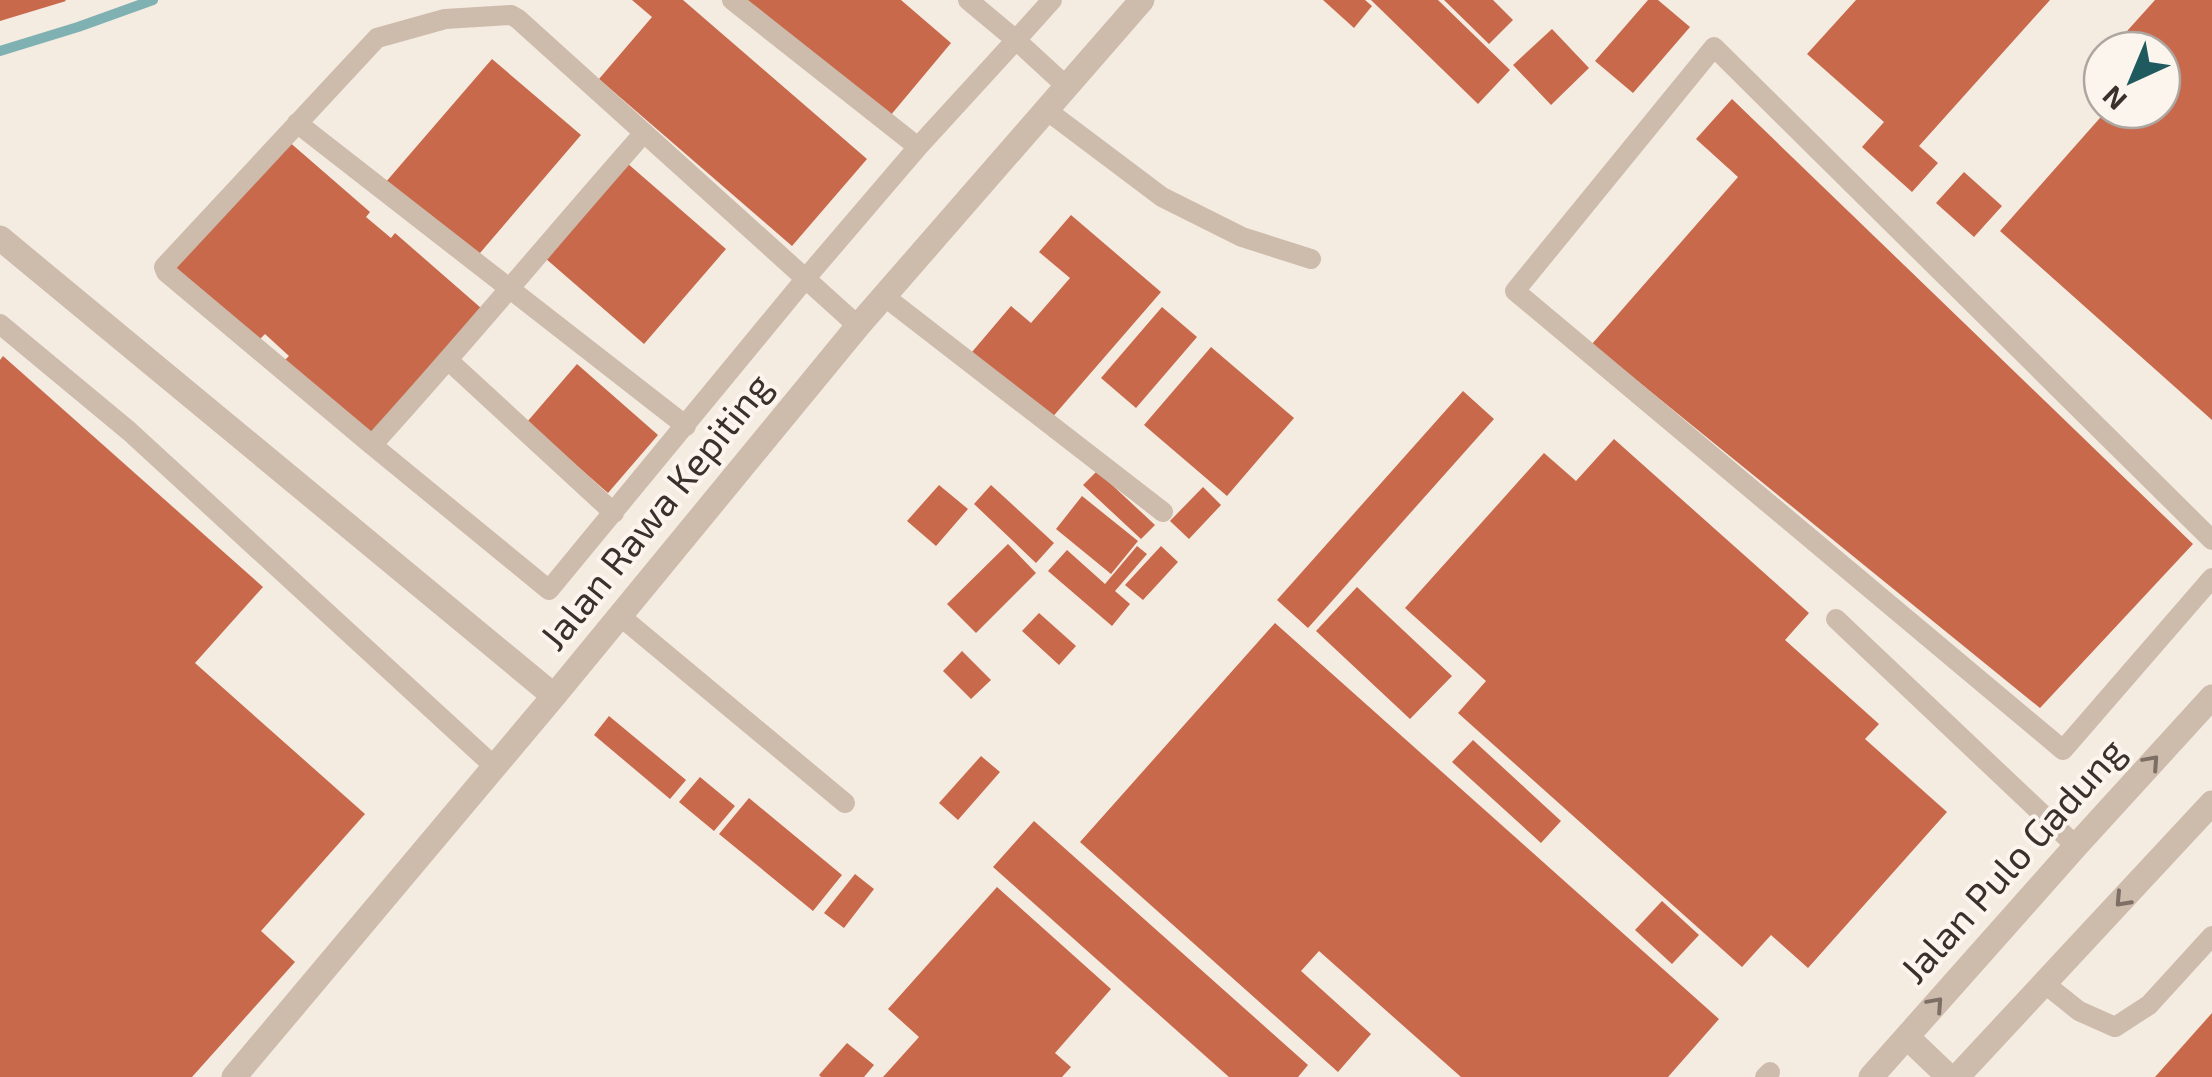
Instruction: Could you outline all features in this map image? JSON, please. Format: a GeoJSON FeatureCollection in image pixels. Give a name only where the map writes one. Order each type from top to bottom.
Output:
{"type":"FeatureCollection","features":[{"type":"Feature","properties":{"kind":"street","name":"Jalan Rawa Kepiting"},"geometry":{"type":"LineString","coordinates":[[234,1077],[858,326],[1142,0]]}},
{"type":"Feature","properties":{"kind":"street"},"geometry":{"type":"LineString","coordinates":[[0,238],[554,696]]}},
{"type":"Feature","properties":{"kind":"street","name":"Jalan Pulo Gadung"},"geometry":{"type":"LineString","coordinates":[[1871,1077],[2212,697]]}},
{"type":"Feature","properties":{"kind":"street"},"geometry":{"type":"LineString","coordinates":[[1958,1077],[2212,803]]}},
{"type":"Feature","properties":{"kind":"street"},"geometry":{"type":"LineString","coordinates":[[1906,1037],[1950,1077]]}},
{"type":"Feature","properties":{"kind":"lane"},"geometry":{"type":"LineString","coordinates":[[732,0],[918,147]]}},
{"type":"Feature","properties":{"kind":"lane"},"geometry":{"type":"LineString","coordinates":[[968,0],[1066,86]]}},
{"type":"Feature","properties":{"kind":"lane"},"geometry":{"type":"LineString","coordinates":[[858,326],[806,278],[511,15],[445,19],[377,38],[164,266],[166,272],[549,590],[806,278],[1052,0]]}},
{"type":"Feature","properties":{"kind":"lane"},"geometry":{"type":"LineString","coordinates":[[2212,540],[1714,46],[1515,291],[2062,750],[2212,578]]}},
{"type":"Feature","properties":{"kind":"lane"},"geometry":{"type":"LineString","coordinates":[[1046,109],[1162,197],[1242,237],[1311,259]]}},
{"type":"Feature","properties":{"kind":"lane"},"geometry":{"type":"LineString","coordinates":[[296,123],[686,426]]}},
{"type":"Feature","properties":{"kind":"lane"},"geometry":{"type":"LineString","coordinates":[[372,444],[449,361],[643,134]]}},
{"type":"Feature","properties":{"kind":"lane"},"geometry":{"type":"LineString","coordinates":[[884,296],[1162,512]]}},
{"type":"Feature","properties":{"kind":"lane"},"geometry":{"type":"LineString","coordinates":[[0,324],[129,432],[494,766]]}},
{"type":"Feature","properties":{"kind":"lane"},"geometry":{"type":"LineString","coordinates":[[449,361],[614,513]]}},
{"type":"Feature","properties":{"kind":"lane"},"geometry":{"type":"LineString","coordinates":[[620,616],[845,804]]}},
{"type":"Feature","properties":{"kind":"lane"},"geometry":{"type":"LineString","coordinates":[[1836,619],[2076,846]]}},
{"type":"Feature","properties":{"kind":"lane"},"geometry":{"type":"LineString","coordinates":[[2044,983],[2079,1011],[2116,1027],[2149,1005],[2212,936]]}},
{"type":"Feature","properties":{"kind":"building"},"geometry":{"type":"Polygon","coordinates":[[[0,0],[65,0],[66,1],[0,21],[0,0]]]}},
{"type":"Feature","properties":{"kind":"building"},"geometry":{"type":"Polygon","coordinates":[[[632,0],[683,0],[867,159],[792,246],[599,79],[652,17],[632,0]]]}},
{"type":"Feature","properties":{"kind":"building"},"geometry":{"type":"Polygon","coordinates":[[[744,0],[901,0],[951,43],[890,116],[744,0]]]}},
{"type":"Feature","properties":{"kind":"building"},"geometry":{"type":"Polygon","coordinates":[[[1323,0],[1365,0],[1372,6],[1354,28],[1323,0]]]}},
{"type":"Feature","properties":{"kind":"building"},"geometry":{"type":"Polygon","coordinates":[[[1371,0],[1438,0],[1510,70],[1478,104],[1371,0]]]}},
{"type":"Feature","properties":{"kind":"building"},"geometry":{"type":"Polygon","coordinates":[[[1444,0],[1493,0],[1513,20],[1489,44],[1444,0]]]}},
{"type":"Feature","properties":{"kind":"building"},"geometry":{"type":"Polygon","coordinates":[[[1648,0],[1658,0],[1690,27],[1633,93],[1595,61],[1648,0]]]}},
{"type":"Feature","properties":{"kind":"building"},"geometry":{"type":"Polygon","coordinates":[[[1856,0],[2050,0],[1919,146],[1938,163],[1912,192],[1862,147],[1884,122],[1807,54],[1856,0]]]}},
{"type":"Feature","properties":{"kind":"building"},"geometry":{"type":"Polygon","coordinates":[[[2155,0],[2212,0],[2212,420],[2000,231],[2089,130],[2182,130],[2182,30],[2128,30],[2155,0]]]}},
{"type":"Feature","properties":{"kind":"building"},"geometry":{"type":"Polygon","coordinates":[[[1552,29],[1589,68],[1551,105],[1513,65],[1552,29]]]}},
{"type":"Feature","properties":{"kind":"building"},"geometry":{"type":"Polygon","coordinates":[[[492,59],[581,135],[474,260],[385,183],[492,59]]]}},
{"type":"Feature","properties":{"kind":"building"},"geometry":{"type":"Polygon","coordinates":[[[1732,99],[2193,544],[2040,708],[1592,344],[1738,177],[1696,139],[1732,99]]]}},
{"type":"Feature","properties":{"kind":"building"},"geometry":{"type":"Polygon","coordinates":[[[287,140],[370,212],[366,217],[391,238],[395,233],[481,308],[372,434],[285,360],[289,356],[265,334],[259,340],[176,268],[287,140]]]}},
{"type":"Feature","properties":{"kind":"building"},"geometry":{"type":"Polygon","coordinates":[[[627,163],[726,249],[644,344],[545,258],[627,163]]]}},
{"type":"Feature","properties":{"kind":"building"},"geometry":{"type":"Polygon","coordinates":[[[1964,172],[2002,206],[1974,237],[1936,203],[1964,172]]]}},
{"type":"Feature","properties":{"kind":"building"},"geometry":{"type":"Polygon","coordinates":[[[1071,215],[1161,292],[1050,420],[972,352],[1011,306],[1031,323],[1070,278],[1039,252],[1071,215]]]}},
{"type":"Feature","properties":{"kind":"building"},"geometry":{"type":"Polygon","coordinates":[[[1162,307],[1197,337],[1136,408],[1101,378],[1162,307]]]}},
{"type":"Feature","properties":{"kind":"building"},"geometry":{"type":"Polygon","coordinates":[[[1211,347],[1294,418],[1227,496],[1144,425],[1211,347]]]}},
{"type":"Feature","properties":{"kind":"building"},"geometry":{"type":"Polygon","coordinates":[[[3,356],[263,587],[195,663],[365,814],[261,931],[295,962],[192,1077],[0,1077],[3,356]]]}},
{"type":"Feature","properties":{"kind":"building"},"geometry":{"type":"Polygon","coordinates":[[[577,364],[658,435],[608,493],[527,422],[577,364]]]}},
{"type":"Feature","properties":{"kind":"building"},"geometry":{"type":"Polygon","coordinates":[[[1463,391],[1494,419],[1308,628],[1277,600],[1463,391]]]}},
{"type":"Feature","properties":{"kind":"building"},"geometry":{"type":"Polygon","coordinates":[[[1614,439],[1809,613],[1785,640],[1879,724],[1865,739],[1947,812],[1808,968],[1771,935],[1742,967],[1458,713],[1486,681],[1405,608],[1544,453],[1576,481],[1614,439]]]}},
{"type":"Feature","properties":{"kind":"building"},"geometry":{"type":"Polygon","coordinates":[[[1097,471],[1155,525],[1141,539],[1083,485],[1097,471]]]}},
{"type":"Feature","properties":{"kind":"building"},"geometry":{"type":"Polygon","coordinates":[[[939,485],[968,509],[936,546],[907,521],[939,485]]]}},
{"type":"Feature","properties":{"kind":"building"},"geometry":{"type":"Polygon","coordinates":[[[991,485],[1054,543],[1036,563],[974,504],[991,485]]]}},
{"type":"Feature","properties":{"kind":"building"},"geometry":{"type":"Polygon","coordinates":[[[1203,487],[1221,505],[1189,539],[1170,521],[1203,487]]]}},
{"type":"Feature","properties":{"kind":"building"},"geometry":{"type":"Polygon","coordinates":[[[1082,496],[1138,541],[1111,574],[1056,529],[1082,496]]]}},
{"type":"Feature","properties":{"kind":"building"},"geometry":{"type":"Polygon","coordinates":[[[1008,544],[1036,573],[976,633],[947,604],[1008,544]]]}},
{"type":"Feature","properties":{"kind":"building"},"geometry":{"type":"Polygon","coordinates":[[[1137,546],[1147,554],[1115,591],[1130,604],[1112,626],[1048,571],[1067,550],[1105,584],[1137,546]]]}},
{"type":"Feature","properties":{"kind":"building"},"geometry":{"type":"Polygon","coordinates":[[[1161,546],[1178,562],[1143,600],[1125,585],[1161,546]]]}},
{"type":"Feature","properties":{"kind":"building"},"geometry":{"type":"Polygon","coordinates":[[[1357,587],[1452,676],[1410,719],[1316,631],[1357,587]]]}},
{"type":"Feature","properties":{"kind":"building"},"geometry":{"type":"Polygon","coordinates":[[[1039,613],[1076,646],[1059,665],[1022,631],[1039,613]]]}},
{"type":"Feature","properties":{"kind":"building"},"geometry":{"type":"Polygon","coordinates":[[[1275,623],[1719,1019],[1668,1077],[1461,1077],[1319,951],[1301,971],[1371,1034],[1338,1072],[1080,842],[1275,623]]]}},
{"type":"Feature","properties":{"kind":"building"},"geometry":{"type":"Polygon","coordinates":[[[962,651],[991,680],[971,699],[943,671],[962,651]]]}},
{"type":"Feature","properties":{"kind":"building"},"geometry":{"type":"Polygon","coordinates":[[[609,716],[686,780],[670,799],[594,735],[609,716]]]}},
{"type":"Feature","properties":{"kind":"building"},"geometry":{"type":"Polygon","coordinates":[[[1473,740],[1561,821],[1541,843],[1452,762],[1473,740]]]}},
{"type":"Feature","properties":{"kind":"building"},"geometry":{"type":"Polygon","coordinates":[[[981,756],[1000,772],[958,820],[939,803],[981,756]]]}},
{"type":"Feature","properties":{"kind":"building"},"geometry":{"type":"Polygon","coordinates":[[[700,777],[735,806],[714,831],[679,802],[700,777]]]}},
{"type":"Feature","properties":{"kind":"building"},"geometry":{"type":"Polygon","coordinates":[[[749,798],[842,875],[813,911],[719,834],[749,798]]]}},
{"type":"Feature","properties":{"kind":"building"},"geometry":{"type":"Polygon","coordinates":[[[1034,821],[1308,1065],[1298,1077],[1229,1077],[993,867],[1034,821]]]}},
{"type":"Feature","properties":{"kind":"building"},"geometry":{"type":"Polygon","coordinates":[[[855,874],[874,889],[844,928],[824,913],[855,874]]]}},
{"type":"Feature","properties":{"kind":"building"},"geometry":{"type":"Polygon","coordinates":[[[997,887],[1111,989],[1055,1053],[1071,1067],[1062,1077],[883,1077],[919,1037],[888,1009],[997,887]]]}},
{"type":"Feature","properties":{"kind":"building"},"geometry":{"type":"Polygon","coordinates":[[[1662,901],[1699,935],[1672,964],[1635,930],[1662,901]]]}},
{"type":"Feature","properties":{"kind":"building"},"geometry":{"type":"Polygon","coordinates":[[[2212,1013],[2212,1077],[2155,1077],[2212,1013]]]}},
{"type":"Feature","properties":{"kind":"building"},"geometry":{"type":"Polygon","coordinates":[[[847,1043],[874,1065],[864,1077],[821,1077],[819,1075],[847,1043]]]}},
{"type":"Feature","properties":{"kind":"waterway"},"geometry":{"type":"LineString","coordinates":[[0,51],[153,0]]}}]}
